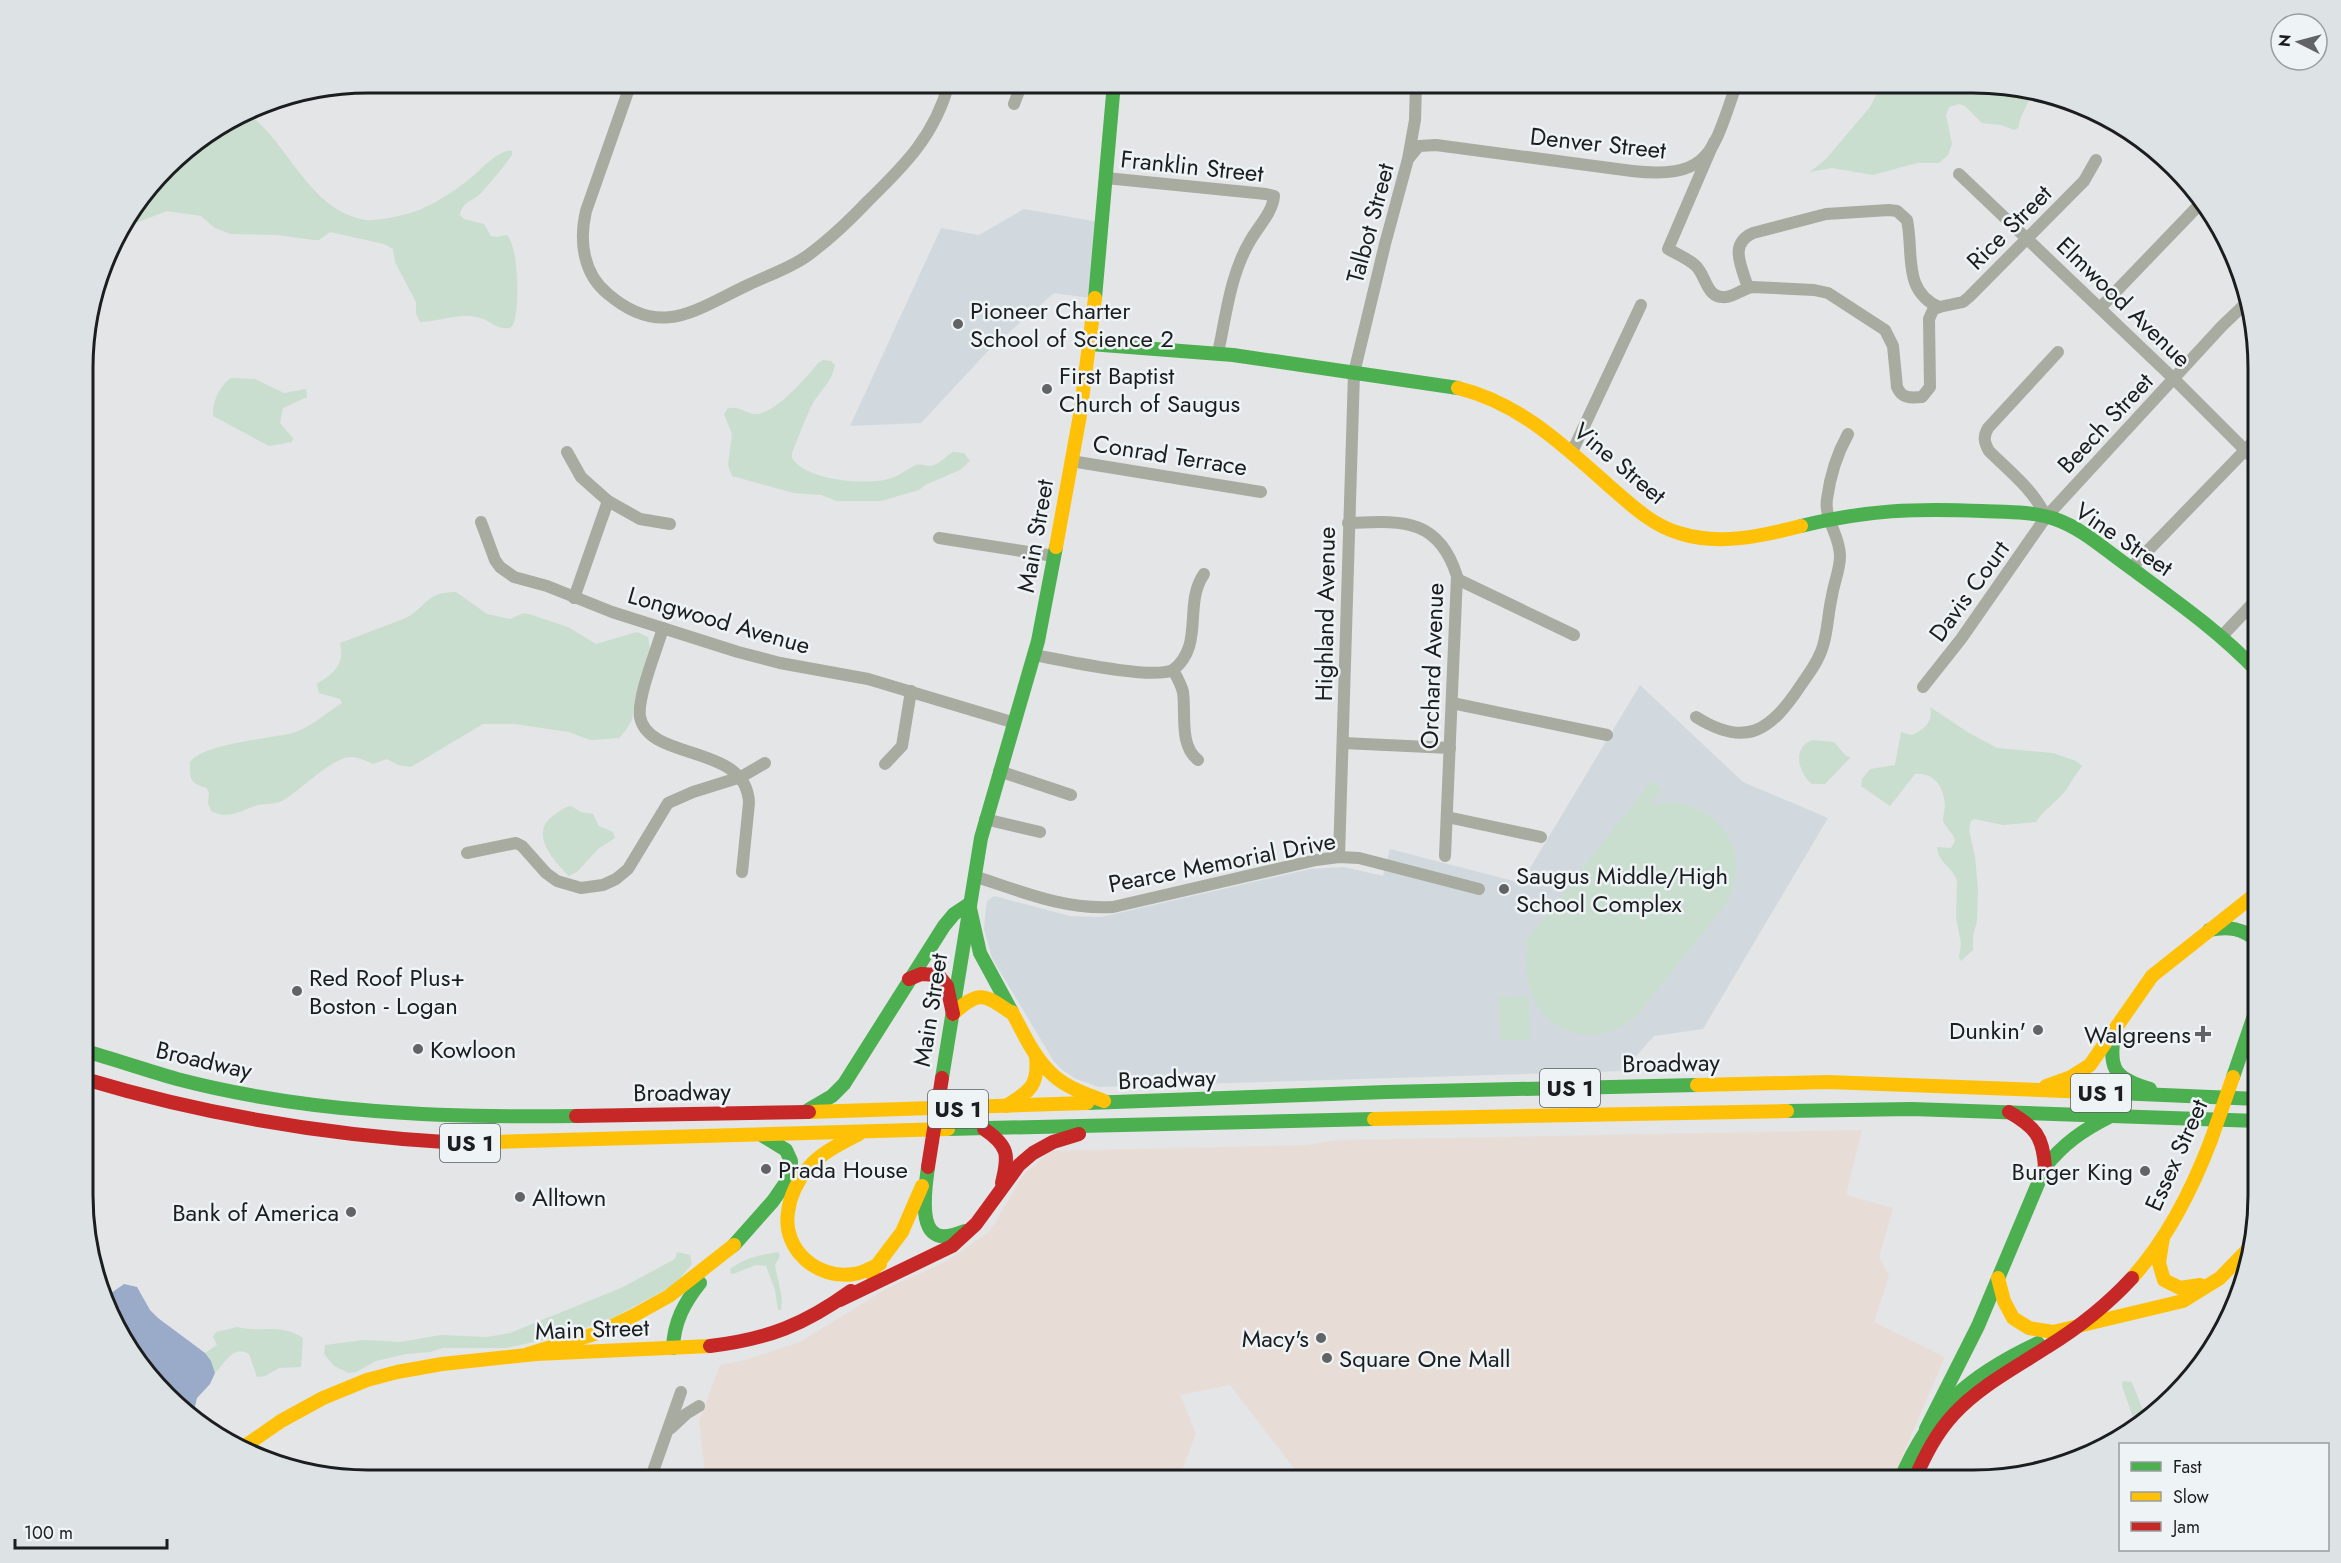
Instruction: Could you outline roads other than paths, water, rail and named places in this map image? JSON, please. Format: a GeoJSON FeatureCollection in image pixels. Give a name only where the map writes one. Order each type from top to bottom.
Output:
{"type":"FeatureCollection","features":[{"type":"Feature","properties":{"kind":"main road","name":"Main Street"},"geometry":{"type":"LineString","coordinates":[[249,1443],[297,1410],[353,1384],[418,1367],[528,1354],[720,1346],[768,1336],[807,1321],[840,1300],[880,1264],[891,1250],[910,1216],[928,1167],[974,876],[999,771],[1034,656],[1054,556],[1090,344],[1113,93]]}},
{"type":"Feature","properties":{"kind":"main road","name":"Vine Street"},"geometry":{"type":"LineString","coordinates":[[1090,344],[1218,353],[1449,387],[1492,399],[1530,420],[1572,452],[1641,513],[1662,526],[1684,535],[1724,540],[1749,539],[1872,511],[1935,509],[2018,513],[2046,517],[2071,526],[2131,568],[2221,637],[2248,663]]}},
{"type":"Feature","properties":{"kind":"main road"},"geometry":{"type":"LineString","coordinates":[[2029,1090],[2063,1080],[2087,1068],[2097,1057],[2134,999],[2152,976],[2248,900]]}},
{"type":"Feature","properties":{"kind":"main road"},"geometry":{"type":"LineString","coordinates":[[805,1112],[832,1096],[854,1069],[944,926],[954,914],[969,904],[980,953],[1036,1056],[1054,1076],[1065,1084],[1111,1104]]}},
{"type":"Feature","properties":{"kind":"main road"},"geometry":{"type":"LineString","coordinates":[[2209,930],[2226,927],[2241,929],[2248,934]]}},
{"type":"Feature","properties":{"kind":"main road"},"geometry":{"type":"LineString","coordinates":[[909,979],[927,973],[943,978],[950,988],[953,1014]]}},
{"type":"Feature","properties":{"kind":"main road"},"geometry":{"type":"LineString","coordinates":[[953,1014],[972,998],[982,996],[992,998],[1011,1012]]}},
{"type":"Feature","properties":{"kind":"main road"},"geometry":{"type":"LineString","coordinates":[[2115,1029],[2110,1056],[2111,1066],[2116,1072],[2131,1083],[2173,1096]]}},
{"type":"Feature","properties":{"kind":"main road","name":"Essex Street"},"geometry":{"type":"LineString","coordinates":[[1919,1470],[1927,1452],[1946,1423],[1972,1396],[2075,1328],[2125,1286],[2153,1254],[2191,1190],[2248,1033]]}},
{"type":"Feature","properties":{"kind":"main road","name":"Broadway"},"geometry":{"type":"LineString","coordinates":[[93,1053],[178,1079],[234,1092],[300,1103],[374,1112],[498,1117],[867,1112],[1386,1092],[1835,1082],[2248,1097]]}},
{"type":"Feature","properties":{"kind":"main road"},"geometry":{"type":"LineString","coordinates":[[1004,1107],[1033,1088],[1039,1071],[1036,1056]]}},
{"type":"Feature","properties":{"kind":"main road"},"geometry":{"type":"LineString","coordinates":[[854,1069],[852,1096],[867,1112]]}},
{"type":"Feature","properties":{"kind":"main road","name":"Broadway"},"geometry":{"type":"LineString","coordinates":[[93,1080],[173,1104],[304,1130],[379,1138],[505,1143],[1120,1125],[1902,1109],[2248,1121]]}},
{"type":"Feature","properties":{"kind":"main road"},"geometry":{"type":"LineString","coordinates":[[2008,1111],[2028,1122],[2038,1132],[2044,1144],[2045,1167]]}},
{"type":"Feature","properties":{"kind":"main road"},"geometry":{"type":"LineString","coordinates":[[1926,1429],[1945,1388],[1972,1340],[2045,1167],[2055,1152],[2076,1134],[2112,1115]]}},
{"type":"Feature","properties":{"kind":"main road"},"geometry":{"type":"LineString","coordinates":[[2230,1120],[2248,1124]]}},
{"type":"Feature","properties":{"kind":"main road"},"geometry":{"type":"LineString","coordinates":[[840,1300],[952,1245],[983,1214],[1002,1183],[1020,1162],[1042,1146],[1058,1139],[1120,1125]]}},
{"type":"Feature","properties":{"kind":"main road"},"geometry":{"type":"LineString","coordinates":[[984,1129],[1001,1141],[1006,1149],[1007,1161],[1002,1183]]}},
{"type":"Feature","properties":{"kind":"main road"},"geometry":{"type":"LineString","coordinates":[[862,1132],[826,1152],[804,1174],[789,1203],[787,1232],[800,1256],[826,1272],[853,1274],[880,1264]]}},
{"type":"Feature","properties":{"kind":"main road"},"geometry":{"type":"LineString","coordinates":[[673,1348],[674,1329],[680,1310],[773,1201],[791,1175],[792,1165],[786,1149],[763,1136]]}},
{"type":"Feature","properties":{"kind":"main road"},"geometry":{"type":"LineString","coordinates":[[928,1167],[923,1212],[928,1227],[938,1235],[948,1237],[969,1229]]}},
{"type":"Feature","properties":{"kind":"main road"},"geometry":{"type":"LineString","coordinates":[[2163,1238],[2159,1259],[2161,1275],[2173,1287],[2190,1290],[2216,1277],[2244,1245]]}},
{"type":"Feature","properties":{"kind":"main road"},"geometry":{"type":"LineString","coordinates":[[528,1354],[598,1333],[633,1317],[669,1296],[729,1251]]}},
{"type":"Feature","properties":{"kind":"main road"},"geometry":{"type":"LineString","coordinates":[[1998,1278],[2001,1299],[2007,1310],[2021,1325],[2042,1332],[2053,1332],[2183,1301],[2220,1281],[2241,1257]]}},
{"type":"Feature","properties":{"kind":"main road","name":"Essex Street"},"geometry":{"type":"LineString","coordinates":[[1904,1470],[1911,1453],[1926,1429],[1954,1395],[1993,1364],[2075,1328]]}},
{"type":"Feature","properties":{"kind":"street"},"geometry":{"type":"LineString","coordinates":[[627,93],[586,211],[583,225],[584,249],[591,274],[603,291],[635,314],[659,318],[682,315],[720,300],[806,257],[838,232],[916,152],[933,124],[945,93]]}},
{"type":"Feature","properties":{"kind":"street"},"geometry":{"type":"LineString","coordinates":[[1014,104],[1018,93]]}},
{"type":"Feature","properties":{"kind":"street","name":"Talbot Street"},"geometry":{"type":"LineString","coordinates":[[1354,373],[1408,159],[1415,120],[1416,93]]}},
{"type":"Feature","properties":{"kind":"street","name":"Denver Street"},"geometry":{"type":"LineString","coordinates":[[1408,159],[1412,151],[1419,146],[1436,145],[1668,174],[1696,164],[1704,157],[1714,142],[1733,93]]}},
{"type":"Feature","properties":{"kind":"street"},"geometry":{"type":"LineString","coordinates":[[1714,142],[1668,249],[1697,267],[1710,293],[1715,296],[1730,297],[1748,288],[1821,290],[1837,297],[1886,330],[1893,346],[1897,387],[1899,393],[1905,397],[1922,397],[1930,387],[1929,320],[1933,310],[1939,307]]}},
{"type":"Feature","properties":{"kind":"street","name":"Rice Street"},"geometry":{"type":"LineString","coordinates":[[1939,307],[1963,302],[1969,297],[2084,181],[2096,160]]}},
{"type":"Feature","properties":{"kind":"street","name":"Elmwood Avenue"},"geometry":{"type":"LineString","coordinates":[[1959,174],[2174,379],[2248,454]]}},
{"type":"Feature","properties":{"kind":"street","name":"Franklin Street"},"geometry":{"type":"LineString","coordinates":[[1106,178],[1274,196],[1266,216],[1243,253],[1230,294],[1218,353]]}},
{"type":"Feature","properties":{"kind":"street"},"geometry":{"type":"LineString","coordinates":[[2100,308],[2196,208]]}},
{"type":"Feature","properties":{"kind":"street"},"geometry":{"type":"LineString","coordinates":[[1748,288],[1738,247],[1742,238],[1826,214],[1889,210],[1897,211],[1907,220],[1912,277],[1925,300],[1939,307]]}},
{"type":"Feature","properties":{"kind":"street"},"geometry":{"type":"LineString","coordinates":[[1572,452],[1641,305]]}},
{"type":"Feature","properties":{"kind":"street","name":"Beech Street"},"geometry":{"type":"LineString","coordinates":[[2046,517],[2241,308]]}},
{"type":"Feature","properties":{"kind":"street"},"geometry":{"type":"LineString","coordinates":[[2046,517],[2041,505],[1989,451],[1984,444],[1984,436],[1988,428],[2058,352]]}},
{"type":"Feature","properties":{"kind":"street","name":"Highland Avenue"},"geometry":{"type":"LineString","coordinates":[[1339,857],[1354,373]]}},
{"type":"Feature","properties":{"kind":"street"},"geometry":{"type":"LineString","coordinates":[[1696,717],[1723,729],[1745,733],[1756,731],[1778,716],[1816,664],[1823,646],[1839,564],[1836,534],[1828,520],[1827,501],[1838,452],[1848,434]]}},
{"type":"Feature","properties":{"kind":"street"},"geometry":{"type":"LineString","coordinates":[[2131,568],[2248,448]]}},
{"type":"Feature","properties":{"kind":"street"},"geometry":{"type":"LineString","coordinates":[[567,452],[583,479],[609,501],[637,518],[670,524]]}},
{"type":"Feature","properties":{"kind":"street","name":"Conrad Terrace"},"geometry":{"type":"LineString","coordinates":[[1071,460],[1262,492]]}},
{"type":"Feature","properties":{"kind":"street"},"geometry":{"type":"LineString","coordinates":[[574,598],[609,501]]}},
{"type":"Feature","properties":{"kind":"street","name":"Davis Court"},"geometry":{"type":"LineString","coordinates":[[1923,687],[1961,639],[2046,517]]}},
{"type":"Feature","properties":{"kind":"street","name":"Orchard Avenue"},"geometry":{"type":"LineString","coordinates":[[1348,523],[1396,521],[1420,529],[1441,543],[1454,566],[1457,579],[1445,856]]}},
{"type":"Feature","properties":{"kind":"street","name":"Longwood Avenue"},"geometry":{"type":"LineString","coordinates":[[481,522],[492,554],[506,573],[663,628],[766,660],[855,676],[1015,723]]}},
{"type":"Feature","properties":{"kind":"street"},"geometry":{"type":"LineString","coordinates":[[939,538],[1054,556]]}},
{"type":"Feature","properties":{"kind":"street"},"geometry":{"type":"LineString","coordinates":[[1034,656],[1142,673],[1162,674],[1173,670],[1182,662],[1190,647],[1194,628],[1195,590],[1204,574]]}},
{"type":"Feature","properties":{"kind":"street"},"geometry":{"type":"LineString","coordinates":[[1457,579],[1574,635]]}},
{"type":"Feature","properties":{"kind":"street"},"geometry":{"type":"LineString","coordinates":[[2221,637],[2248,609]]}},
{"type":"Feature","properties":{"kind":"street"},"geometry":{"type":"LineString","coordinates":[[663,628],[641,700],[640,716],[649,733],[657,739],[729,768],[741,777],[748,792],[749,803],[742,872]]}},
{"type":"Feature","properties":{"kind":"street"},"geometry":{"type":"LineString","coordinates":[[1173,670],[1183,693],[1186,736],[1191,752],[1198,760]]}},
{"type":"Feature","properties":{"kind":"street"},"geometry":{"type":"LineString","coordinates":[[885,764],[903,744],[911,691]]}},
{"type":"Feature","properties":{"kind":"street"},"geometry":{"type":"LineString","coordinates":[[1452,703],[1606,735]]}},
{"type":"Feature","properties":{"kind":"street"},"geometry":{"type":"LineString","coordinates":[[1343,743],[1450,748]]}},
{"type":"Feature","properties":{"kind":"street"},"geometry":{"type":"LineString","coordinates":[[467,853],[516,843],[526,849],[546,873],[557,881],[576,888],[597,887],[616,879],[628,869],[668,803],[693,792],[741,777],[765,763]]}},
{"type":"Feature","properties":{"kind":"street"},"geometry":{"type":"LineString","coordinates":[[999,771],[1071,795]]}},
{"type":"Feature","properties":{"kind":"street"},"geometry":{"type":"LineString","coordinates":[[1447,817],[1541,837]]}},
{"type":"Feature","properties":{"kind":"street"},"geometry":{"type":"LineString","coordinates":[[986,819],[1040,832]]}},
{"type":"Feature","properties":{"kind":"street","name":"Pearce Memorial Drive"},"geometry":{"type":"LineString","coordinates":[[974,876],[1050,901],[1091,909],[1113,907],[1298,864],[1339,857],[1359,858],[1479,889]]}},
{"type":"Feature","properties":{"kind":"street"},"geometry":{"type":"LineString","coordinates":[[654,1470],[681,1392]]}},
{"type":"Feature","properties":{"kind":"street"},"geometry":{"type":"LineString","coordinates":[[668,1431],[686,1414],[699,1406]]}},
{"type":"Feature","properties":{"kind":"water"},"geometry":{"type":"Polygon","coordinates":[[[124,1284],[137,1287],[150,1310],[158,1318],[205,1353],[211,1361],[215,1373],[210,1384],[197,1398],[195,1408],[161,1376],[139,1348],[121,1316],[111,1293],[124,1284]]]}},
{"type":"Feature","properties":{"kind":"place","name":"Pioneer Charter School of Science 2"},"geometry":{"type":"Point","coordinates":[958,324]}},
{"type":"Feature","properties":{"kind":"place","name":"First Baptist Church of Saugus"},"geometry":{"type":"Point","coordinates":[1047,389]}},
{"type":"Feature","properties":{"kind":"place","name":"Saugus Middle/High School Complex"},"geometry":{"type":"Point","coordinates":[1504,889]}},
{"type":"Feature","properties":{"kind":"place","name":"Red Roof Plus+ Boston - Logan"},"geometry":{"type":"Point","coordinates":[297,991]}},
{"type":"Feature","properties":{"kind":"place","name":"Dunkin'"},"geometry":{"type":"Point","coordinates":[2038,1030]}},
{"type":"Feature","properties":{"kind":"place","name":"Walgreens"},"geometry":{"type":"Point","coordinates":[2203,1034]}},
{"type":"Feature","properties":{"kind":"place","name":"Kowloon"},"geometry":{"type":"Point","coordinates":[418,1049]}},
{"type":"Feature","properties":{"kind":"place","name":"Prada House"},"geometry":{"type":"Point","coordinates":[766,1169]}},
{"type":"Feature","properties":{"kind":"place","name":"Burger King"},"geometry":{"type":"Point","coordinates":[2145,1171]}},
{"type":"Feature","properties":{"kind":"place","name":"Alltown"},"geometry":{"type":"Point","coordinates":[520,1197]}},
{"type":"Feature","properties":{"kind":"place","name":"Bank of America"},"geometry":{"type":"Point","coordinates":[351,1212]}},
{"type":"Feature","properties":{"kind":"place","name":"Macy's"},"geometry":{"type":"Point","coordinates":[1321,1338]}},
{"type":"Feature","properties":{"kind":"place","name":"Square One Mall"},"geometry":{"type":"Point","coordinates":[1327,1358]}}]}
